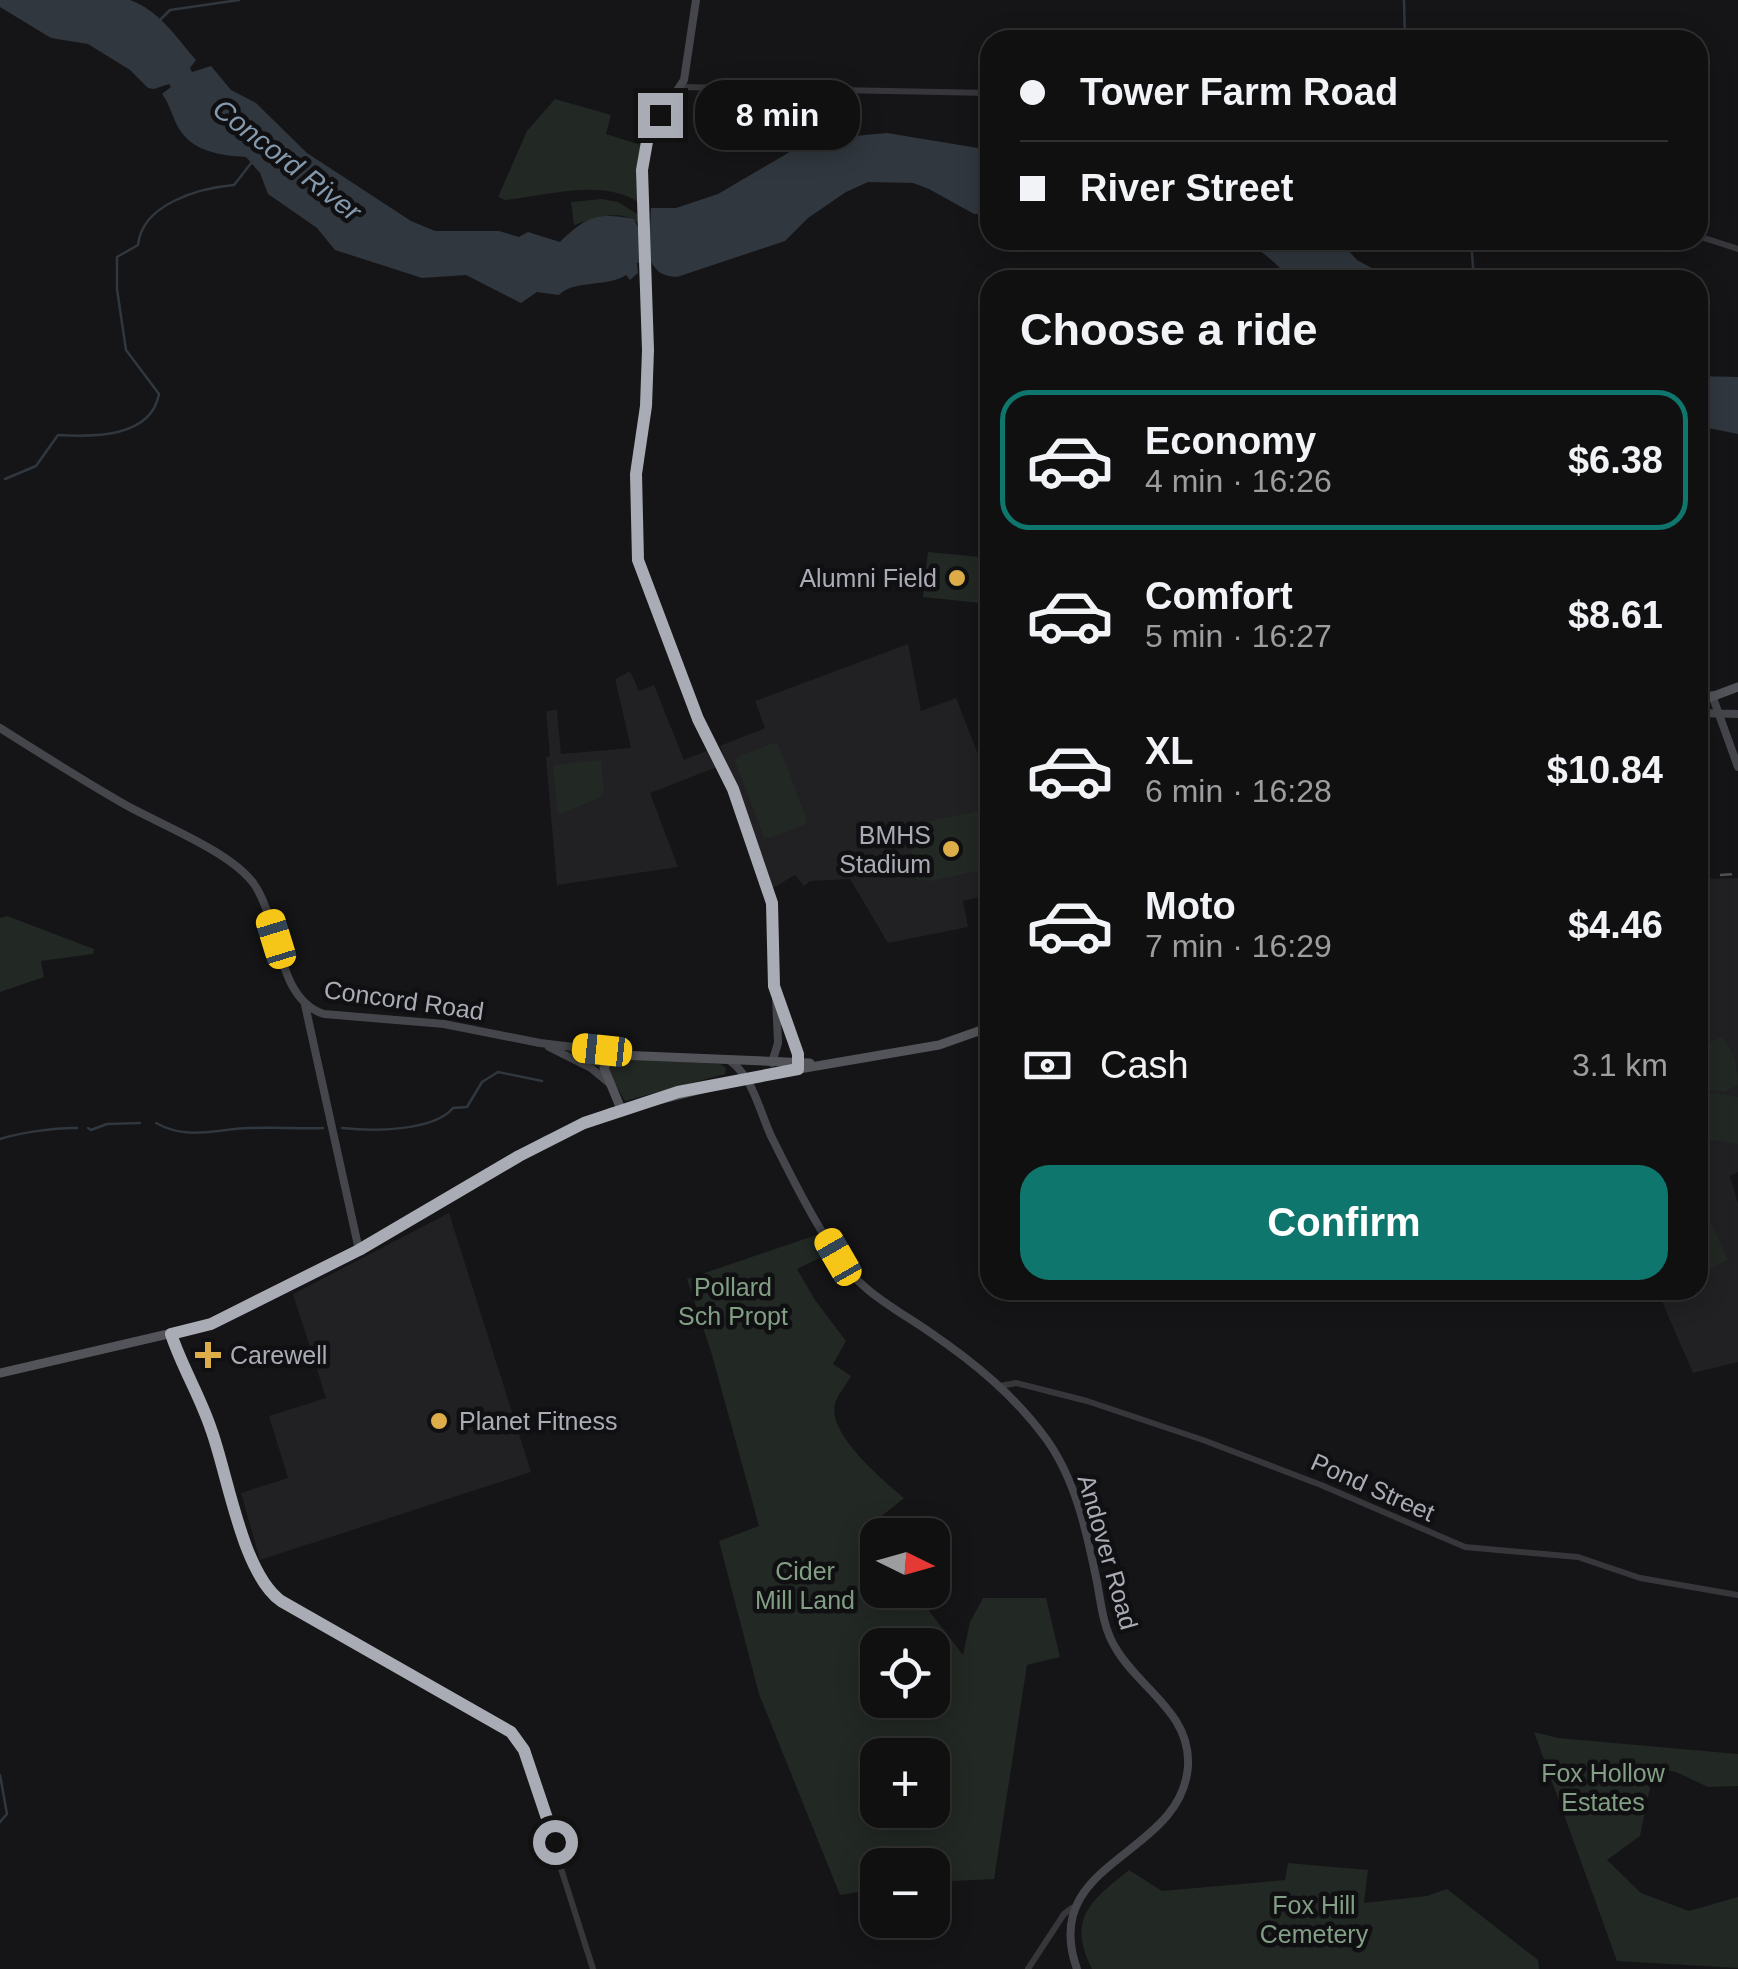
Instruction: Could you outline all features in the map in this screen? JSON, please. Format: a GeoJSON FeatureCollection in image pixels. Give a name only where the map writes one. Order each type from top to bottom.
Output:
{"type":"FeatureCollection","features":[{"type":"Feature","properties":{"kind":"main road"},"geometry":{"type":"LineString","coordinates":[[696,0],[686,73],[654,124],[646,142],[642,170],[647,392],[636,474],[638,560],[698,719],[733,789],[772,903],[778,1043],[772,1063]]}},
{"type":"Feature","properties":{"kind":"main road"},"geometry":{"type":"LineString","coordinates":[[1708,697],[1738,687]]}},
{"type":"Feature","properties":{"kind":"main road"},"geometry":{"type":"LineString","coordinates":[[1712,695],[1738,767]]}},
{"type":"Feature","properties":{"kind":"main road"},"geometry":{"type":"LineString","coordinates":[[1708,712],[1736,714]]}},
{"type":"Feature","properties":{"kind":"main road"},"geometry":{"type":"LineString","coordinates":[[1724,730],[1736,714]]}},
{"type":"Feature","properties":{"kind":"main road","name":"Concord Road"},"geometry":{"type":"LineString","coordinates":[[0,728],[124,804],[238,866],[263,899],[295,992],[305,1005],[324,1014],[446,1024],[540,1043],[628,1054],[799,1066]]}},
{"type":"Feature","properties":{"kind":"main road"},"geometry":{"type":"LineString","coordinates":[[774,986],[799,1066]]}},
{"type":"Feature","properties":{"kind":"main road"},"geometry":{"type":"LineString","coordinates":[[305,1005],[359,1250]]}},
{"type":"Feature","properties":{"kind":"main road"},"geometry":{"type":"LineString","coordinates":[[0,1373],[211,1324],[359,1250],[546,1141],[621,1109],[799,1066],[939,1045],[980,1031]]}},
{"type":"Feature","properties":{"kind":"main road"},"geometry":{"type":"LineString","coordinates":[[540,1043],[591,1068],[610,1083]]}},
{"type":"Feature","properties":{"kind":"main road"},"geometry":{"type":"LineString","coordinates":[[621,1109],[604,1068],[606,1061],[628,1054]]}},
{"type":"Feature","properties":{"kind":"main road"},"geometry":{"type":"LineString","coordinates":[[728,1060],[746,1078]]}},
{"type":"Feature","properties":{"kind":"main road"},"geometry":{"type":"LineString","coordinates":[[725,1082],[730,1073],[728,1060]]}},
{"type":"Feature","properties":{"kind":"main road","name":"Andover Road"},"geometry":{"type":"LineString","coordinates":[[746,1078],[785,1162],[852,1275],[872,1294],[950,1346],[1000,1386],[1039,1430],[1062,1464],[1082,1522],[1111,1640],[1125,1662],[1176,1719],[1187,1748],[1185,1780],[1171,1809],[1152,1831],[1086,1888],[1072,1908]]}},
{"type":"Feature","properties":{"kind":"main road"},"geometry":{"type":"LineString","coordinates":[[1072,1908],[1071,1944],[1077,1969]]}},
{"type":"Feature","properties":{"kind":"street"},"geometry":{"type":"LineString","coordinates":[[680,88],[980,94]]}},
{"type":"Feature","properties":{"kind":"street"},"geometry":{"type":"LineString","coordinates":[[1708,239],[1738,249]]}},
{"type":"Feature","properties":{"kind":"street"},"geometry":{"type":"LineString","coordinates":[[171,1334],[210,1424],[253,1565],[266,1588],[281,1601],[504,1728],[521,1743],[594,1969]]}},
{"type":"Feature","properties":{"kind":"street","name":"Pond Street"},"geometry":{"type":"LineString","coordinates":[[1000,1386],[1011,1383],[1077,1398],[1204,1440],[1321,1484],[1460,1546],[1578,1557],[1640,1578],[1738,1595]]}},
{"type":"Feature","properties":{"kind":"street"},"geometry":{"type":"LineString","coordinates":[[1028,1969],[1072,1908]]}},
{"type":"Feature","properties":{"kind":"shaded area"},"geometry":{"type":"Polygon","coordinates":[[[908,644],[921,711],[956,698],[980,759],[980,897],[963,901],[968,927],[888,943],[850,879],[810,881],[804,886],[795,875],[773,888],[720,746],[765,728],[755,701],[908,644]]]}},
{"type":"Feature","properties":{"kind":"shaded area"},"geometry":{"type":"Polygon","coordinates":[[[630,671],[639,691],[654,685],[684,760],[709,750],[717,767],[650,793],[678,867],[557,885],[546,711],[557,710],[561,754],[631,748],[615,679],[630,671]]]}},
{"type":"Feature","properties":{"kind":"shaded area"},"geometry":{"type":"Polygon","coordinates":[[[1738,878],[1738,1172],[1730,1176],[1738,1204],[1738,1362],[1693,1373],[1661,1300],[1708,1300],[1708,879],[1738,878]]]}},
{"type":"Feature","properties":{"kind":"shaded area"},"geometry":{"type":"Polygon","coordinates":[[[449,1213],[531,1472],[260,1560],[241,1493],[288,1478],[269,1416],[326,1398],[293,1294],[449,1213]]]}},
{"type":"Feature","properties":{"kind":"green space"},"geometry":{"type":"Polygon","coordinates":[[[555,99],[611,115],[606,134],[644,146],[638,173],[638,202],[624,195],[591,190],[505,200],[498,197],[527,131],[555,99]]]}},
{"type":"Feature","properties":{"kind":"green space"},"geometry":{"type":"Polygon","coordinates":[[[571,202],[618,202],[639,215],[640,225],[616,215],[574,225],[571,202]]]}},
{"type":"Feature","properties":{"kind":"green space","name":"Alumni Field"},"geometry":{"type":"Polygon","coordinates":[[[928,552],[980,557],[980,603],[923,597],[928,552]]]}},
{"type":"Feature","properties":{"kind":"green space"},"geometry":{"type":"Polygon","coordinates":[[[778,744],[807,820],[804,825],[770,838],[764,837],[735,761],[778,744]]]}},
{"type":"Feature","properties":{"kind":"green space"},"geometry":{"type":"Polygon","coordinates":[[[601,760],[604,792],[599,798],[558,815],[553,765],[601,760]]]}},
{"type":"Feature","properties":{"kind":"green space","name":"BMHS Stadium"},"geometry":{"type":"Polygon","coordinates":[[[980,811],[980,870],[932,881],[917,879],[907,830],[921,823],[980,811]]]}},
{"type":"Feature","properties":{"kind":"green space"},"geometry":{"type":"Polygon","coordinates":[[[7,916],[94,949],[93,954],[41,961],[44,977],[0,992],[0,918],[7,916]]]}},
{"type":"Feature","properties":{"kind":"green space"},"geometry":{"type":"Polygon","coordinates":[[[1721,1037],[1729,1047],[1738,1085],[1724,1092],[1708,1090],[1708,1043],[1721,1037]]]}},
{"type":"Feature","properties":{"kind":"green space"},"geometry":{"type":"Polygon","coordinates":[[[566,1050],[720,1064],[726,1068],[725,1074],[625,1101],[609,1073],[566,1050]]]}},
{"type":"Feature","properties":{"kind":"green space"},"geometry":{"type":"Polygon","coordinates":[[[1708,1092],[1738,1097],[1738,1144],[1708,1140],[1708,1092]]]}},
{"type":"Feature","properties":{"kind":"green space"},"geometry":{"type":"Polygon","coordinates":[[[1708,1216],[1728,1260],[1708,1269],[1708,1216]]]}},
{"type":"Feature","properties":{"kind":"green space","name":"Cider Mill Land"},"geometry":{"type":"Polygon","coordinates":[[[816,1235],[828,1254],[797,1269],[846,1341],[833,1364],[851,1376],[836,1401],[835,1416],[859,1456],[904,1498],[879,1518],[860,1518],[860,1608],[927,1608],[942,1628],[860,1628],[860,1718],[950,1718],[950,1638],[963,1655],[970,1622],[983,1598],[1046,1598],[1060,1657],[1027,1665],[994,1879],[950,1881],[950,1848],[860,1848],[860,1892],[840,1895],[759,1694],[719,1541],[759,1526],[687,1279],[816,1235]]]}},
{"type":"Feature","properties":{"kind":"green space","name":"Fox Hollow Estates"},"geometry":{"type":"Polygon","coordinates":[[[1534,1732],[1558,1738],[1738,1754],[1738,1786],[1708,1787],[1676,1772],[1654,1768],[1640,1836],[1607,1860],[1641,1893],[1689,1911],[1738,1897],[1738,1968],[1617,1961],[1534,1732]]]}},
{"type":"Feature","properties":{"kind":"green space","name":"Fox Hill Cemetery"},"geometry":{"type":"Polygon","coordinates":[[[1288,1863],[1368,1870],[1364,1903],[1427,1896],[1447,1889],[1538,1960],[1539,1969],[1092,1969],[1082,1936],[1087,1912],[1129,1870],[1162,1891],[1285,1880],[1288,1863]]]}},
{"type":"Feature","properties":{"kind":"water","name":"Concord River"},"geometry":{"type":"Polygon","coordinates":[[[0,0],[130,0],[141,5],[166,25],[196,60],[190,68],[192,72],[211,66],[231,90],[256,103],[307,153],[411,221],[435,231],[499,231],[519,237],[528,232],[560,242],[585,222],[610,216],[634,219],[639,230],[650,229],[651,208],[676,208],[718,194],[810,140],[887,133],[980,148],[980,214],[913,183],[868,182],[808,218],[785,241],[677,277],[661,273],[650,260],[637,263],[638,273],[630,280],[626,275],[573,287],[559,295],[537,292],[521,303],[466,275],[422,278],[335,250],[317,228],[268,194],[260,173],[246,157],[212,152],[185,136],[162,94],[171,87],[169,84],[148,88],[130,70],[88,44],[51,38],[0,7],[0,0]]]}},
{"type":"Feature","properties":{"kind":"water"},"geometry":{"type":"Polygon","coordinates":[[[1259,250],[1348,250],[1376,270],[1282,270],[1259,250]]]}},
{"type":"Feature","properties":{"kind":"water"},"geometry":{"type":"Polygon","coordinates":[[[1708,376],[1738,377],[1738,434],[1708,428],[1708,376]]]}},
{"type":"Feature","properties":{"kind":"waterway"},"geometry":{"type":"LineString","coordinates":[[160,20],[170,10],[239,0]]}},
{"type":"Feature","properties":{"kind":"waterway"},"geometry":{"type":"LineString","coordinates":[[1404,0],[1405,30]]}},
{"type":"Feature","properties":{"kind":"waterway","name":"Concord River"},"geometry":{"type":"LineString","coordinates":[[5,479],[36,466],[58,435],[119,432],[145,419],[154,408],[159,394],[126,350],[117,289],[117,257],[138,245],[142,231],[161,209],[189,194],[234,185],[252,162]]}},
{"type":"Feature","properties":{"kind":"waterway"},"geometry":{"type":"LineString","coordinates":[[1472,250],[1473,270]]}},
{"type":"Feature","properties":{"kind":"waterway"},"geometry":{"type":"LineString","coordinates":[[342,1128],[385,1129],[431,1122],[453,1108],[467,1107],[482,1082],[498,1072],[542,1081]]}},
{"type":"Feature","properties":{"kind":"waterway"},"geometry":{"type":"LineString","coordinates":[[88,1128],[140,1123]]}},
{"type":"Feature","properties":{"kind":"waterway"},"geometry":{"type":"LineString","coordinates":[[156,1123],[195,1133],[323,1128]]}},
{"type":"Feature","properties":{"kind":"waterway"},"geometry":{"type":"LineString","coordinates":[[0,1139],[77,1128]]}},
{"type":"Feature","properties":{"kind":"waterway"},"geometry":{"type":"LineString","coordinates":[[0,1775],[7,1814],[0,1822]]}},
{"type":"Feature","properties":{"kind":"railway"},"geometry":{"type":"LineString","coordinates":[[1708,876],[1738,874]]}},
{"type":"Feature","properties":{"kind":"place","name":"Alumni Field"},"geometry":{"type":"Point","coordinates":[957,578]}},
{"type":"Feature","properties":{"kind":"place","name":"BMHS Stadium"},"geometry":{"type":"Point","coordinates":[951,849]}},
{"type":"Feature","properties":{"kind":"place","name":"Carewell"},"geometry":{"type":"Point","coordinates":[208,1355]}},
{"type":"Feature","properties":{"kind":"place","name":"Planet Fitness"},"geometry":{"type":"Point","coordinates":[439,1421]}},
{"type":"Feature","properties":{"kind":"route"},"geometry":{"type":"LineString","coordinates":[[555,1842],[524,1750],[511,1732],[281,1601],[266,1588],[253,1565],[210,1424],[171,1334],[211,1324],[384,1238],[449,1196],[584,1123],[678,1092],[798,1069],[798,1054],[774,986],[772,903],[733,789],[698,719],[638,560],[636,474],[644,427],[648,350],[642,170],[648,136],[660,115]]}},
{"type":"Feature","properties":{"kind":"park label","name":"Pollard Sch Propt"},"geometry":{"type":"Point","coordinates":[733,1302]}}]}
